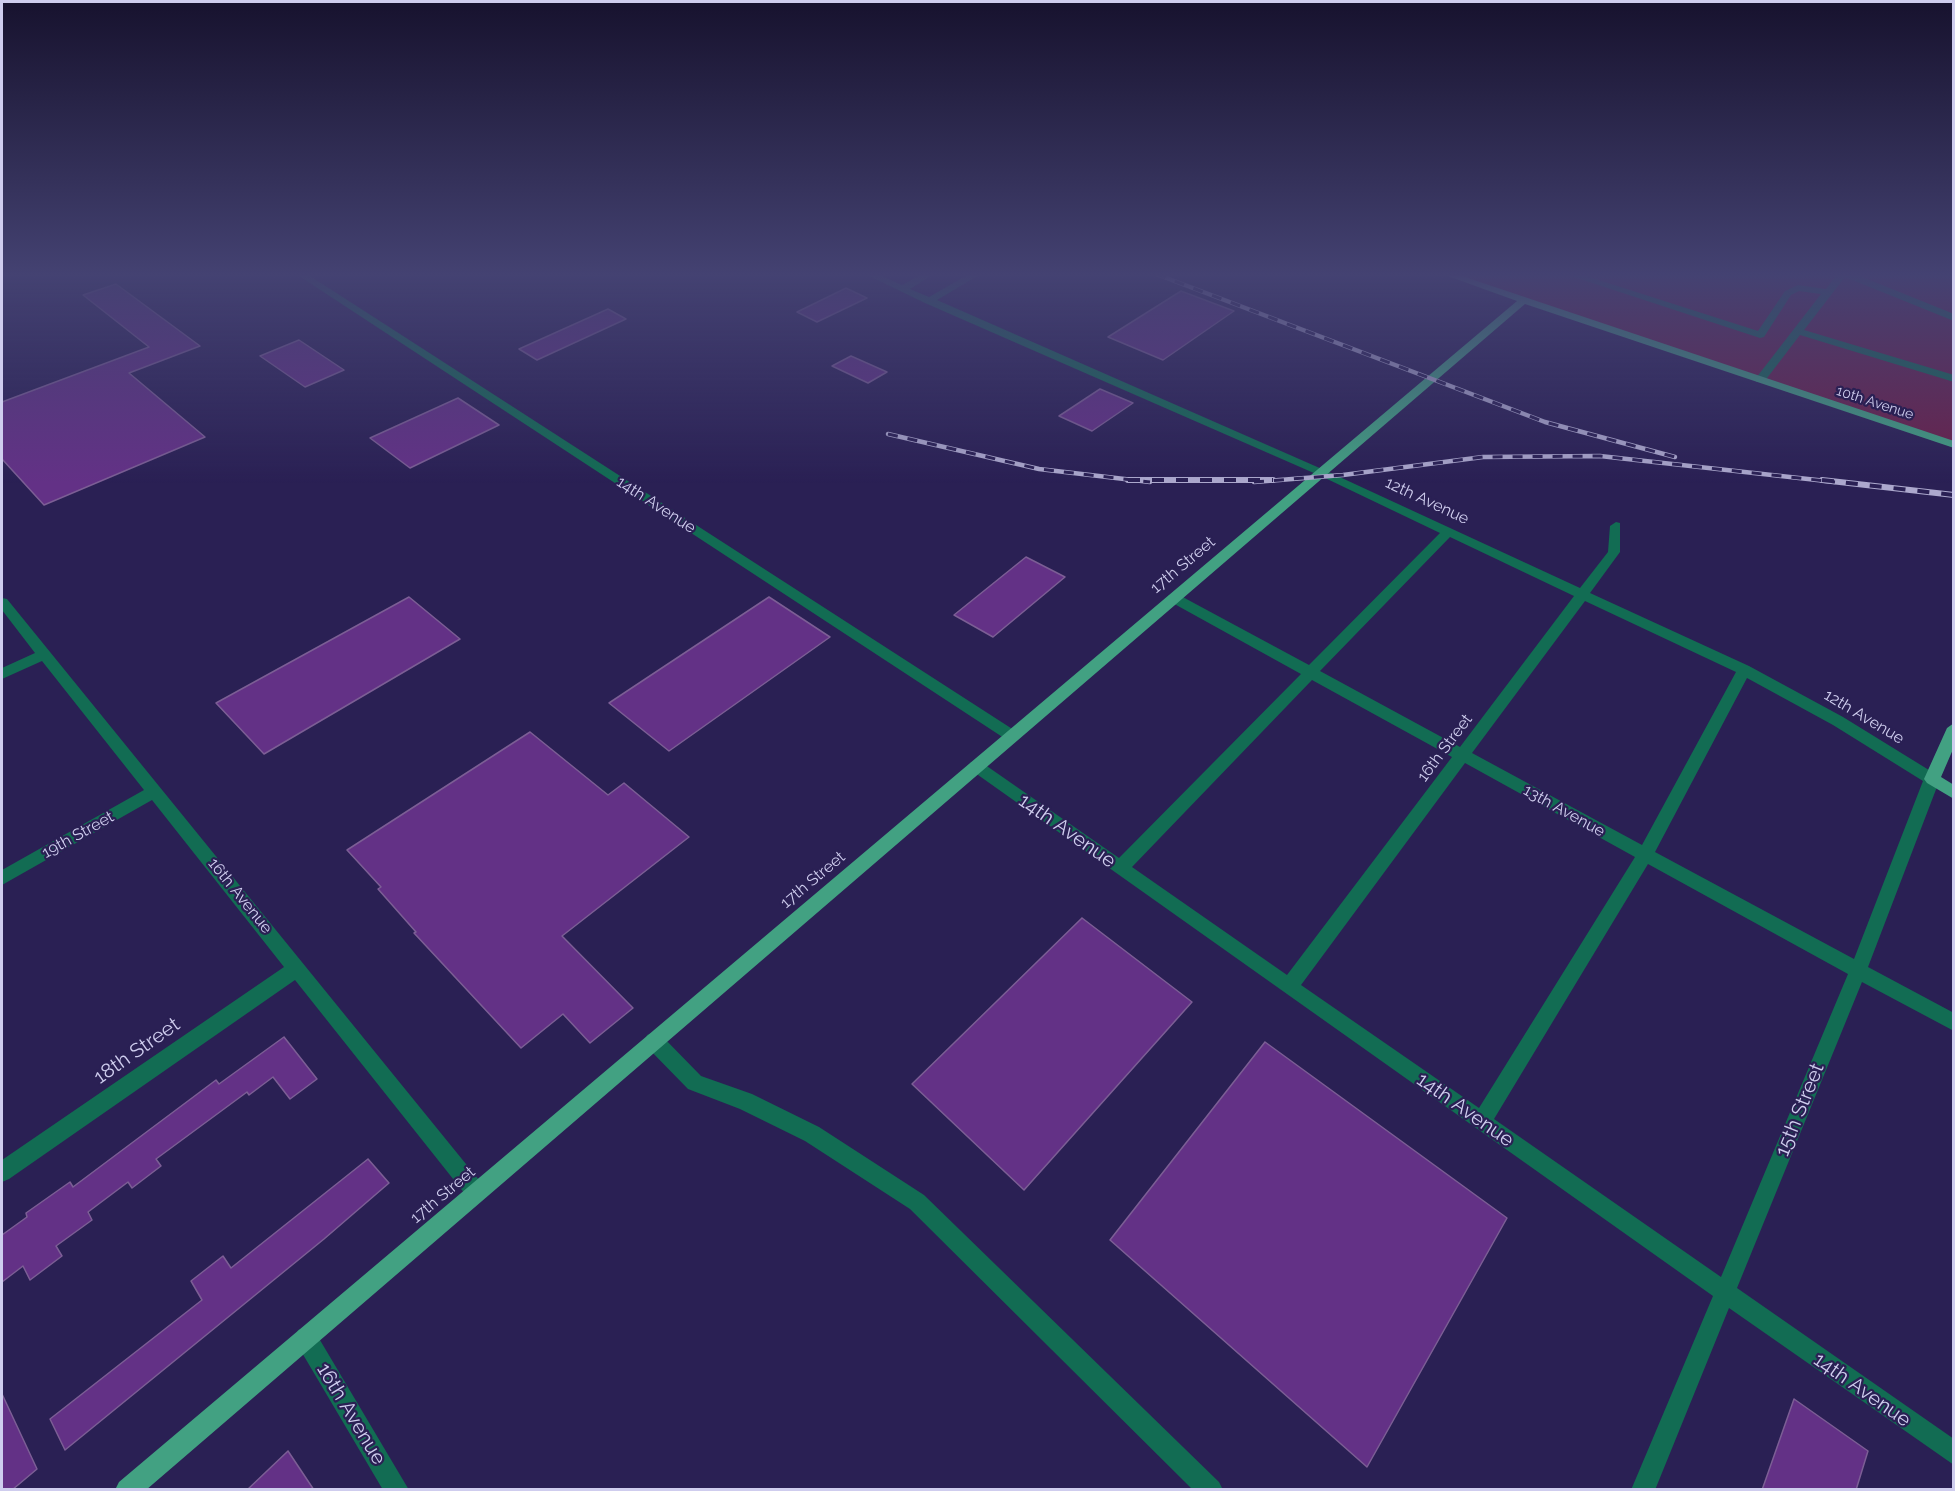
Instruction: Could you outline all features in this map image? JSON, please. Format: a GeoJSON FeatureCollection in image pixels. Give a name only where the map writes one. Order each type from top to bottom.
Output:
{"type":"FeatureCollection","features":[{"type":"Feature","properties":{"kind":"main road","name":"17th Street"},"geometry":{"type":"LineString","coordinates":[[127,1490],[1473,344]]}},
{"type":"Feature","properties":{"kind":"main road","name":"10th Avenue"},"geometry":{"type":"LineString","coordinates":[[1653,344],[1953,445]]}},
{"type":"Feature","properties":{"kind":"main road","name":"15th Street"},"geometry":{"type":"LineString","coordinates":[[1932,779],[1953,728]]}},
{"type":"Feature","properties":{"kind":"main road","name":"12th Avenue"},"geometry":{"type":"LineString","coordinates":[[1932,779],[1953,793]]}},
{"type":"Feature","properties":{"kind":"street","name":"14th Avenue"},"geometry":{"type":"LineString","coordinates":[[407,344],[1012,736]]}},
{"type":"Feature","properties":{"kind":"street","name":"12th Avenue"},"geometry":{"type":"LineString","coordinates":[[1025,344],[1449,531],[1744,670],[1838,721],[1932,779]]}},
{"type":"Feature","properties":{"kind":"street"},"geometry":{"type":"LineString","coordinates":[[1760,380],[1788,344]]}},
{"type":"Feature","properties":{"kind":"street"},"geometry":{"type":"LineString","coordinates":[[1839,344],[1953,379]]}},
{"type":"Feature","properties":{"kind":"street","name":"16th Street"},"geometry":{"type":"LineString","coordinates":[[1289,987],[1614,552],[1616,526]]}},
{"type":"Feature","properties":{"kind":"street"},"geometry":{"type":"LineString","coordinates":[[1119,868],[1449,531]]}},
{"type":"Feature","properties":{"kind":"street","name":"13th Avenue"},"geometry":{"type":"LineString","coordinates":[[1174,598],[1953,1023]]}},
{"type":"Feature","properties":{"kind":"street","name":"16th Avenue"},"geometry":{"type":"LineString","coordinates":[[2,602],[476,1192]]}},
{"type":"Feature","properties":{"kind":"street"},"geometry":{"type":"LineString","coordinates":[[2,674],[44,654]]}},
{"type":"Feature","properties":{"kind":"street"},"geometry":{"type":"LineString","coordinates":[[1482,1121],[1645,855],[1744,670]]}},
{"type":"Feature","properties":{"kind":"street","name":"14th Avenue"},"geometry":{"type":"LineString","coordinates":[[976,766],[1953,1453]]}},
{"type":"Feature","properties":{"kind":"street","name":"15th Street"},"geometry":{"type":"LineString","coordinates":[[1643,1490],[1858,971],[1932,779]]}},
{"type":"Feature","properties":{"kind":"street","name":"19th Street"},"geometry":{"type":"LineString","coordinates":[[2,878],[155,791]]}},
{"type":"Feature","properties":{"kind":"street","name":"18th Street"},"geometry":{"type":"LineString","coordinates":[[2,1172],[297,968]]}},
{"type":"Feature","properties":{"kind":"street"},"geometry":{"type":"LineString","coordinates":[[654,1041],[695,1083],[745,1101],[812,1134],[917,1203],[1211,1490]]}},
{"type":"Feature","properties":{"kind":"street","name":"16th Avenue"},"geometry":{"type":"LineString","coordinates":[[306,1338],[397,1490]]}},
{"type":"Feature","properties":{"kind":"shaded area"},"geometry":{"type":"Polygon","coordinates":[[[1652,344],[1953,344],[1953,445],[1652,344]]]}},
{"type":"Feature","properties":{"kind":"building"},"geometry":{"type":"Polygon","coordinates":[[[145,344],[197,344],[200,346],[129,373],[205,437],[44,505],[2,459],[2,402],[149,347],[145,344]]]}},
{"type":"Feature","properties":{"kind":"building"},"geometry":{"type":"Polygon","coordinates":[[[290,344],[304,344],[344,370],[305,387],[260,356],[290,344]]]}},
{"type":"Feature","properties":{"kind":"building"},"geometry":{"type":"Polygon","coordinates":[[[531,344],[573,344],[537,360],[519,349],[531,344]]]}},
{"type":"Feature","properties":{"kind":"building"},"geometry":{"type":"Polygon","coordinates":[[[1124,344],[1187,344],[1163,360],[1124,344]]]}},
{"type":"Feature","properties":{"kind":"building"},"geometry":{"type":"Polygon","coordinates":[[[851,356],[887,372],[868,383],[832,366],[851,356]]]}},
{"type":"Feature","properties":{"kind":"building"},"geometry":{"type":"Polygon","coordinates":[[[1100,389],[1133,403],[1092,431],[1059,416],[1100,389]]]}},
{"type":"Feature","properties":{"kind":"building"},"geometry":{"type":"Polygon","coordinates":[[[458,398],[499,425],[410,468],[370,438],[458,398]]]}},
{"type":"Feature","properties":{"kind":"building"},"geometry":{"type":"Polygon","coordinates":[[[1026,557],[1065,577],[993,637],[954,615],[1026,557]]]}},
{"type":"Feature","properties":{"kind":"building"},"geometry":{"type":"Polygon","coordinates":[[[409,597],[460,639],[264,754],[216,703],[409,597]]]}},
{"type":"Feature","properties":{"kind":"building"},"geometry":{"type":"Polygon","coordinates":[[[769,597],[830,637],[669,751],[609,703],[769,597]]]}},
{"type":"Feature","properties":{"kind":"building"},"geometry":{"type":"Polygon","coordinates":[[[530,732],[608,795],[624,783],[689,837],[562,936],[633,1008],[590,1043],[563,1014],[521,1048],[414,933],[416,932],[378,889],[381,887],[347,850],[530,732]]]}},
{"type":"Feature","properties":{"kind":"building"},"geometry":{"type":"Polygon","coordinates":[[[1082,918],[1192,1002],[1024,1190],[912,1084],[1082,918]]]}},
{"type":"Feature","properties":{"kind":"building"},"geometry":{"type":"Polygon","coordinates":[[[284,1037],[317,1079],[290,1099],[273,1077],[249,1095],[247,1092],[156,1159],[161,1166],[132,1188],[128,1182],[88,1212],[92,1220],[56,1246],[62,1256],[30,1280],[23,1266],[2,1282],[2,1235],[27,1217],[26,1213],[70,1182],[73,1187],[216,1080],[219,1084],[284,1037]]]}},
{"type":"Feature","properties":{"kind":"building"},"geometry":{"type":"Polygon","coordinates":[[[1265,1042],[1507,1218],[1367,1467],[1110,1240],[1265,1042]]]}},
{"type":"Feature","properties":{"kind":"building"},"geometry":{"type":"Polygon","coordinates":[[[368,1159],[389,1183],[324,1239],[65,1450],[50,1419],[202,1300],[191,1281],[223,1256],[231,1268],[368,1159]]]}},
{"type":"Feature","properties":{"kind":"building"},"geometry":{"type":"Polygon","coordinates":[[[2,1394],[37,1469],[12,1490],[2,1490],[2,1394]]]}},
{"type":"Feature","properties":{"kind":"building"},"geometry":{"type":"Polygon","coordinates":[[[1794,1399],[1868,1451],[1856,1490],[1762,1490],[1794,1399]]]}},
{"type":"Feature","properties":{"kind":"building"},"geometry":{"type":"Polygon","coordinates":[[[288,1451],[314,1490],[247,1490],[288,1451]]]}},
{"type":"Feature","properties":{"kind":"railway"},"geometry":{"type":"LineString","coordinates":[[1339,344],[1545,422],[1675,457]]}},
{"type":"Feature","properties":{"kind":"railway"},"geometry":{"type":"LineString","coordinates":[[888,434],[1039,469],[1133,480]]}},
{"type":"Feature","properties":{"kind":"railway"},"geometry":{"type":"LineString","coordinates":[[1254,482],[1343,475],[1483,457],[1600,456],[1835,482]]}},
{"type":"Feature","properties":{"kind":"railway"},"geometry":{"type":"LineString","coordinates":[[1128,480],[1133,480]]}},
{"type":"Feature","properties":{"kind":"railway"},"geometry":{"type":"LineString","coordinates":[[1133,480],[1273,480]]}},
{"type":"Feature","properties":{"kind":"railway"},"geometry":{"type":"LineString","coordinates":[[1133,480],[1150,482]]}},
{"type":"Feature","properties":{"kind":"railway"},"geometry":{"type":"LineString","coordinates":[[1822,480],[1954,495]]}}]}
